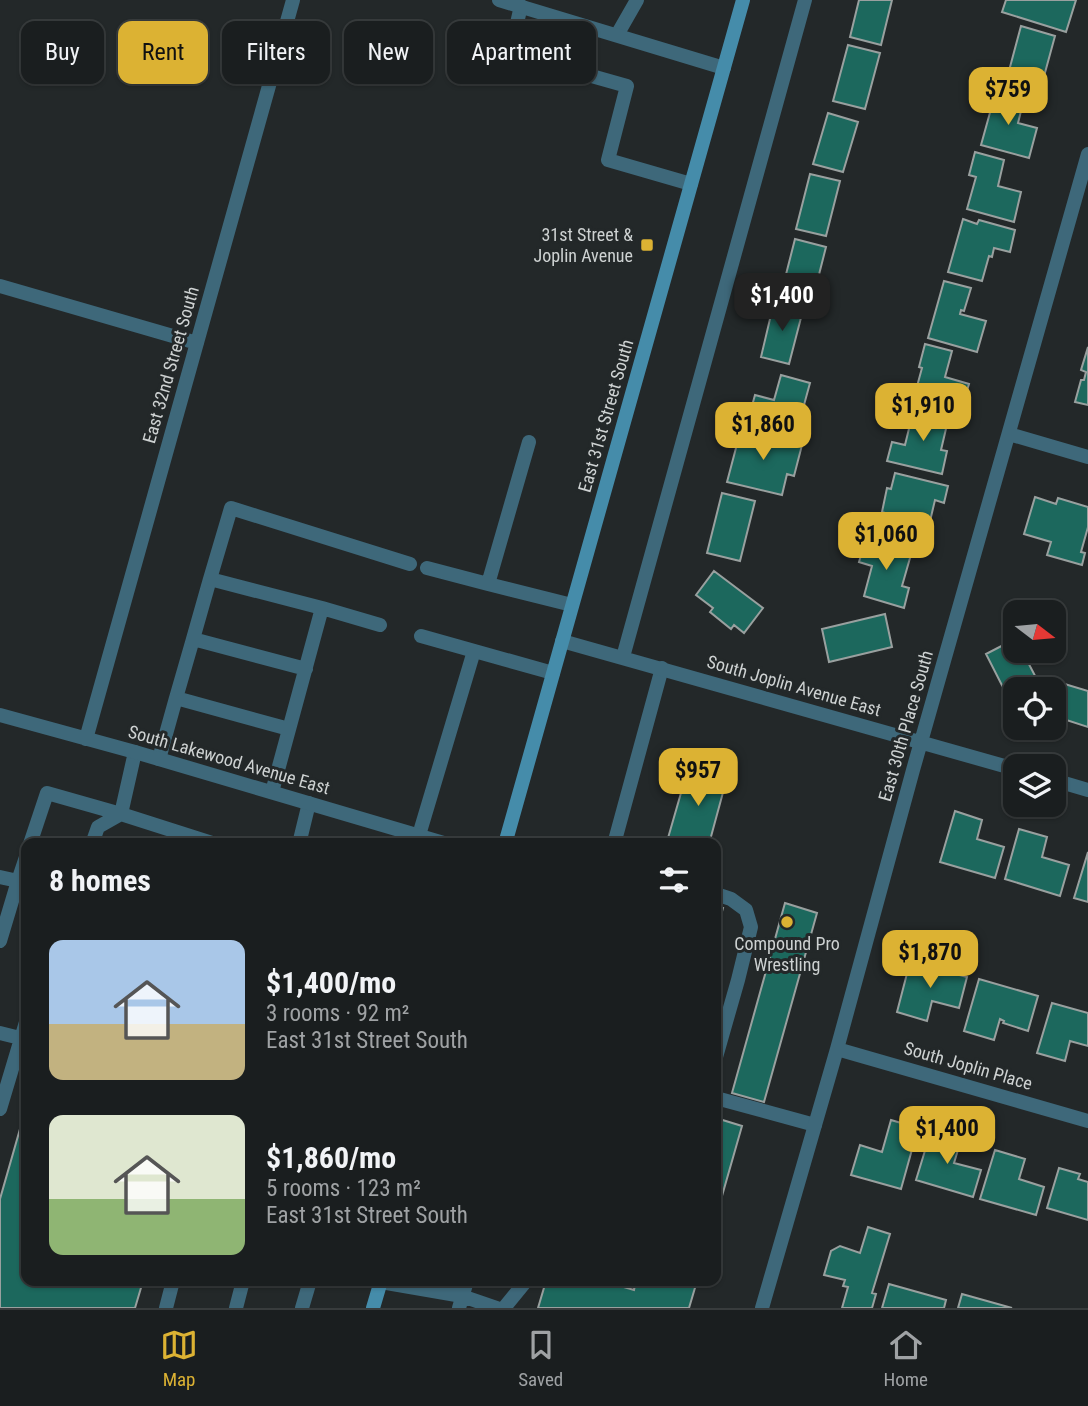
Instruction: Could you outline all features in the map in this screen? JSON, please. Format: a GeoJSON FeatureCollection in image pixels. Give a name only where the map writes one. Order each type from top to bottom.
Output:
{"type":"FeatureCollection","features":[{"type":"Feature","properties":{"kind":"main road","name":"East 31st Street South"},"geometry":{"type":"LineString","coordinates":[[507,838],[743,0]]}},
{"type":"Feature","properties":{"kind":"main road"},"geometry":{"type":"LineString","coordinates":[[373,1308],[378,1286]]}},
{"type":"Feature","properties":{"kind":"street","name":"East 32nd Street South"},"geometry":{"type":"LineString","coordinates":[[86,739],[293,0]]}},
{"type":"Feature","properties":{"kind":"street"},"geometry":{"type":"LineString","coordinates":[[499,0],[724,68]]}},
{"type":"Feature","properties":{"kind":"street"},"geometry":{"type":"LineString","coordinates":[[617,35],[637,0]]}},
{"type":"Feature","properties":{"kind":"street"},"geometry":{"type":"LineString","coordinates":[[623,657],[805,0]]}},
{"type":"Feature","properties":{"kind":"street"},"geometry":{"type":"LineString","coordinates":[[521,6],[510,53],[627,86],[608,160],[691,184]]}},
{"type":"Feature","properties":{"kind":"street","name":"East 30th Place South"},"geometry":{"type":"LineString","coordinates":[[762,1308],[1088,154]]}},
{"type":"Feature","properties":{"kind":"street"},"geometry":{"type":"LineString","coordinates":[[0,286],[197,343]]}},
{"type":"Feature","properties":{"kind":"street"},"geometry":{"type":"LineString","coordinates":[[1009,433],[1088,457]]}},
{"type":"Feature","properties":{"kind":"street"},"geometry":{"type":"LineString","coordinates":[[488,584],[530,442]]}},
{"type":"Feature","properties":{"kind":"street"},"geometry":{"type":"LineString","coordinates":[[159,759],[231,508],[410,564]]}},
{"type":"Feature","properties":{"kind":"street"},"geometry":{"type":"LineString","coordinates":[[427,568],[572,605]]}},
{"type":"Feature","properties":{"kind":"street"},"geometry":{"type":"LineString","coordinates":[[210,579],[380,625]]}},
{"type":"Feature","properties":{"kind":"street"},"geometry":{"type":"LineString","coordinates":[[272,792],[322,608]]}},
{"type":"Feature","properties":{"kind":"street"},"geometry":{"type":"LineString","coordinates":[[421,636],[553,673]]}},
{"type":"Feature","properties":{"kind":"street"},"geometry":{"type":"LineString","coordinates":[[192,639],[306,669]]}},
{"type":"Feature","properties":{"kind":"street","name":"South Joplin Avenue East"},"geometry":{"type":"LineString","coordinates":[[562,640],[1003,766]]}},
{"type":"Feature","properties":{"kind":"street"},"geometry":{"type":"LineString","coordinates":[[419,835],[474,651]]}},
{"type":"Feature","properties":{"kind":"street"},"geometry":{"type":"LineString","coordinates":[[616,838],[662,668]]}},
{"type":"Feature","properties":{"kind":"street"},"geometry":{"type":"LineString","coordinates":[[176,698],[289,729]]}},
{"type":"Feature","properties":{"kind":"street","name":"South Lakewood Avenue East"},"geometry":{"type":"LineString","coordinates":[[1,718],[135,752],[428,838]]}},
{"type":"Feature","properties":{"kind":"street"},"geometry":{"type":"LineString","coordinates":[[94,838],[98,827],[121,814],[135,752]]}},
{"type":"Feature","properties":{"kind":"street"},"geometry":{"type":"LineString","coordinates":[[1066,784],[1088,790]]}},
{"type":"Feature","properties":{"kind":"street"},"geometry":{"type":"LineString","coordinates":[[32,838],[47,793],[196,838]]}},
{"type":"Feature","properties":{"kind":"street"},"geometry":{"type":"LineString","coordinates":[[300,838],[309,803]]}},
{"type":"Feature","properties":{"kind":"street"},"geometry":{"type":"LineString","coordinates":[[0,941],[21,872]]}},
{"type":"Feature","properties":{"kind":"street"},"geometry":{"type":"LineString","coordinates":[[0,877],[18,881]]}},
{"type":"Feature","properties":{"kind":"street"},"geometry":{"type":"LineString","coordinates":[[721,896],[746,910],[751,927],[721,1040]]}},
{"type":"Feature","properties":{"kind":"street"},"geometry":{"type":"LineString","coordinates":[[0,1033],[20,1038],[0,1109]]}},
{"type":"Feature","properties":{"kind":"street","name":"South Joplin Place"},"geometry":{"type":"LineString","coordinates":[[836,1049],[1088,1121]]}},
{"type":"Feature","properties":{"kind":"street"},"geometry":{"type":"LineString","coordinates":[[721,1099],[815,1125]]}},
{"type":"Feature","properties":{"kind":"street"},"geometry":{"type":"LineString","coordinates":[[166,1308],[172,1286]]}},
{"type":"Feature","properties":{"kind":"street"},"geometry":{"type":"LineString","coordinates":[[236,1308],[242,1286]]}},
{"type":"Feature","properties":{"kind":"street"},"geometry":{"type":"LineString","coordinates":[[302,1308],[309,1286]]}},
{"type":"Feature","properties":{"kind":"street"},"geometry":{"type":"LineString","coordinates":[[395,1286],[497,1308]]}},
{"type":"Feature","properties":{"kind":"street"},"geometry":{"type":"LineString","coordinates":[[504,1308],[522,1286]]}},
{"type":"Feature","properties":{"kind":"building"},"geometry":{"type":"Polygon","coordinates":[[[859,0],[892,0],[881,45],[850,37],[859,0]]]}},
{"type":"Feature","properties":{"kind":"building"},"geometry":{"type":"Polygon","coordinates":[[[1006,0],[1076,0],[1066,32],[1002,12],[1006,0]]]}},
{"type":"Feature","properties":{"kind":"building"},"geometry":{"type":"Polygon","coordinates":[[[1021,26],[1055,36],[1040,91],[1006,82],[1021,26]]]}},
{"type":"Feature","properties":{"kind":"building"},"geometry":{"type":"Polygon","coordinates":[[[848,45],[880,53],[865,109],[833,101],[848,45]]]}},
{"type":"Feature","properties":{"kind":"building"},"geometry":{"type":"Polygon","coordinates":[[[996,91],[1024,99],[1018,123],[1037,128],[1029,158],[981,145],[996,91]]]}},
{"type":"Feature","properties":{"kind":"building"},"geometry":{"type":"Polygon","coordinates":[[[828,113],[858,122],[843,172],[813,164],[828,113]]]}},
{"type":"Feature","properties":{"kind":"building"},"geometry":{"type":"Polygon","coordinates":[[[975,152],[1004,160],[998,186],[1021,192],[1014,222],[967,209],[976,177],[969,175],[975,152]]]}},
{"type":"Feature","properties":{"kind":"building"},"geometry":{"type":"Polygon","coordinates":[[[810,174],[840,181],[826,236],[796,229],[810,174]]]}},
{"type":"Feature","properties":{"kind":"building"},"geometry":{"type":"Polygon","coordinates":[[[963,219],[977,224],[979,220],[1015,230],[1010,252],[994,248],[982,281],[948,272],[963,219]]]}},
{"type":"Feature","properties":{"kind":"building"},"geometry":{"type":"Polygon","coordinates":[[[795,239],[826,247],[812,302],[781,294],[795,239]]]}},
{"type":"Feature","properties":{"kind":"building"},"geometry":{"type":"Polygon","coordinates":[[[944,281],[971,288],[964,311],[961,310],[960,314],[986,321],[977,352],[928,338],[944,281]]]}},
{"type":"Feature","properties":{"kind":"building"},"geometry":{"type":"Polygon","coordinates":[[[774,302],[803,310],[789,364],[761,357],[774,302]]]}},
{"type":"Feature","properties":{"kind":"building"},"geometry":{"type":"Polygon","coordinates":[[[925,344],[952,351],[945,377],[969,384],[960,413],[913,401],[925,344]]]}},
{"type":"Feature","properties":{"kind":"building"},"geometry":{"type":"Polygon","coordinates":[[[1088,347],[1088,405],[1075,402],[1086,372],[1081,370],[1088,347]]]}},
{"type":"Feature","properties":{"kind":"building"},"geometry":{"type":"Polygon","coordinates":[[[781,375],[810,383],[804,405],[797,404],[788,435],[747,424],[755,395],[774,400],[781,375]]]}},
{"type":"Feature","properties":{"kind":"building"},"geometry":{"type":"Polygon","coordinates":[[[914,408],[949,416],[941,450],[947,451],[942,474],[887,461],[892,442],[905,445],[914,408]]]}},
{"type":"Feature","properties":{"kind":"building"},"geometry":{"type":"Polygon","coordinates":[[[741,429],[802,445],[794,476],[787,474],[782,495],[727,482],[741,429]]]}},
{"type":"Feature","properties":{"kind":"building"},"geometry":{"type":"Polygon","coordinates":[[[895,473],[948,486],[944,503],[935,500],[926,538],[888,529],[891,515],[882,512],[887,488],[891,489],[895,473]]]}},
{"type":"Feature","properties":{"kind":"building"},"geometry":{"type":"Polygon","coordinates":[[[722,493],[755,501],[740,561],[707,553],[722,493]]]}},
{"type":"Feature","properties":{"kind":"building"},"geometry":{"type":"Polygon","coordinates":[[[1035,497],[1056,504],[1058,498],[1088,507],[1088,527],[1081,552],[1085,553],[1082,565],[1047,555],[1051,542],[1024,534],[1035,497]]]}},
{"type":"Feature","properties":{"kind":"building"},"geometry":{"type":"Polygon","coordinates":[[[866,538],[912,551],[902,586],[909,588],[904,608],[864,596],[872,566],[859,562],[866,538]]]}},
{"type":"Feature","properties":{"kind":"building"},"geometry":{"type":"Polygon","coordinates":[[[714,571],[763,608],[744,633],[734,625],[731,629],[710,612],[713,608],[696,595],[714,571]]]}},
{"type":"Feature","properties":{"kind":"building"},"geometry":{"type":"Polygon","coordinates":[[[885,614],[892,647],[829,662],[822,629],[885,614]]]}},
{"type":"Feature","properties":{"kind":"building"},"geometry":{"type":"Polygon","coordinates":[[[1003,645],[1003,663],[1028,663],[1036,677],[1003,677],[1003,687],[986,654],[1003,645]]]}},
{"type":"Feature","properties":{"kind":"building"},"geometry":{"type":"Polygon","coordinates":[[[1066,684],[1088,691],[1088,727],[1066,720],[1066,684]]]}},
{"type":"Feature","properties":{"kind":"building"},"geometry":{"type":"Polygon","coordinates":[[[696,765],[728,774],[711,838],[668,838],[683,786],[690,788],[696,765]]]}},
{"type":"Feature","properties":{"kind":"building"},"geometry":{"type":"Polygon","coordinates":[[[955,811],[982,820],[977,839],[1004,847],[995,878],[940,862],[955,811]]]}},
{"type":"Feature","properties":{"kind":"building"},"geometry":{"type":"Polygon","coordinates":[[[1019,829],[1047,837],[1042,857],[1069,865],[1060,896],[1005,879],[1019,829]]]}},
{"type":"Feature","properties":{"kind":"building"},"geometry":{"type":"Polygon","coordinates":[[[1088,852],[1088,902],[1074,898],[1088,852]]]}},
{"type":"Feature","properties":{"kind":"building"},"geometry":{"type":"Polygon","coordinates":[[[785,903],[817,913],[764,1102],[732,1093],[785,903]]]}},
{"type":"Feature","properties":{"kind":"building"},"geometry":{"type":"Polygon","coordinates":[[[910,962],[967,977],[959,1008],[932,1001],[927,1021],[897,1012],[910,962]]]}},
{"type":"Feature","properties":{"kind":"building"},"geometry":{"type":"Polygon","coordinates":[[[979,979],[1038,996],[1028,1031],[1003,1023],[1000,1019],[994,1040],[964,1031],[979,979]]]}},
{"type":"Feature","properties":{"kind":"building"},"geometry":{"type":"Polygon","coordinates":[[[1052,1003],[1088,1013],[1088,1046],[1070,1041],[1065,1061],[1037,1053],[1052,1003]]]}},
{"type":"Feature","properties":{"kind":"building"},"geometry":{"type":"Polygon","coordinates":[[[721,1120],[742,1126],[721,1200],[721,1120]]]}},
{"type":"Feature","properties":{"kind":"building"},"geometry":{"type":"Polygon","coordinates":[[[891,1120],[918,1128],[901,1189],[851,1175],[860,1145],[882,1152],[891,1120]]]}},
{"type":"Feature","properties":{"kind":"building"},"geometry":{"type":"Polygon","coordinates":[[[21,1126],[21,1286],[142,1286],[135,1308],[0,1308],[0,1199],[21,1126]]]}},
{"type":"Feature","properties":{"kind":"building"},"geometry":{"type":"Polygon","coordinates":[[[931,1131],[961,1140],[954,1163],[981,1170],[973,1197],[916,1180],[931,1131]]]}},
{"type":"Feature","properties":{"kind":"building"},"geometry":{"type":"Polygon","coordinates":[[[995,1150],[1025,1159],[1019,1179],[1044,1187],[1036,1215],[980,1199],[995,1150]]]}},
{"type":"Feature","properties":{"kind":"building"},"geometry":{"type":"Polygon","coordinates":[[[1059,1168],[1080,1174],[1078,1179],[1088,1182],[1088,1220],[1047,1208],[1059,1168]]]}},
{"type":"Feature","properties":{"kind":"building"},"geometry":{"type":"Polygon","coordinates":[[[868,1227],[890,1234],[872,1293],[876,1294],[872,1308],[842,1308],[848,1287],[843,1286],[845,1280],[824,1275],[831,1251],[840,1246],[860,1253],[868,1227]]]}},
{"type":"Feature","properties":{"kind":"building"},"geometry":{"type":"Polygon","coordinates":[[[889,1284],[946,1300],[944,1308],[882,1308],[889,1284]]]}},
{"type":"Feature","properties":{"kind":"building"},"geometry":{"type":"Polygon","coordinates":[[[545,1286],[620,1286],[634,1290],[635,1286],[696,1286],[689,1308],[538,1308],[545,1286]]]}},
{"type":"Feature","properties":{"kind":"building"},"geometry":{"type":"Polygon","coordinates":[[[962,1294],[1012,1308],[958,1308],[962,1294]]]}},
{"type":"Feature","properties":{"kind":"place","name":"31st Street & Joplin Avenue"},"geometry":{"type":"Point","coordinates":[647,245]}},
{"type":"Feature","properties":{"kind":"place","name":"Compound Pro Wrestling"},"geometry":{"type":"Point","coordinates":[787,922]}}]}
